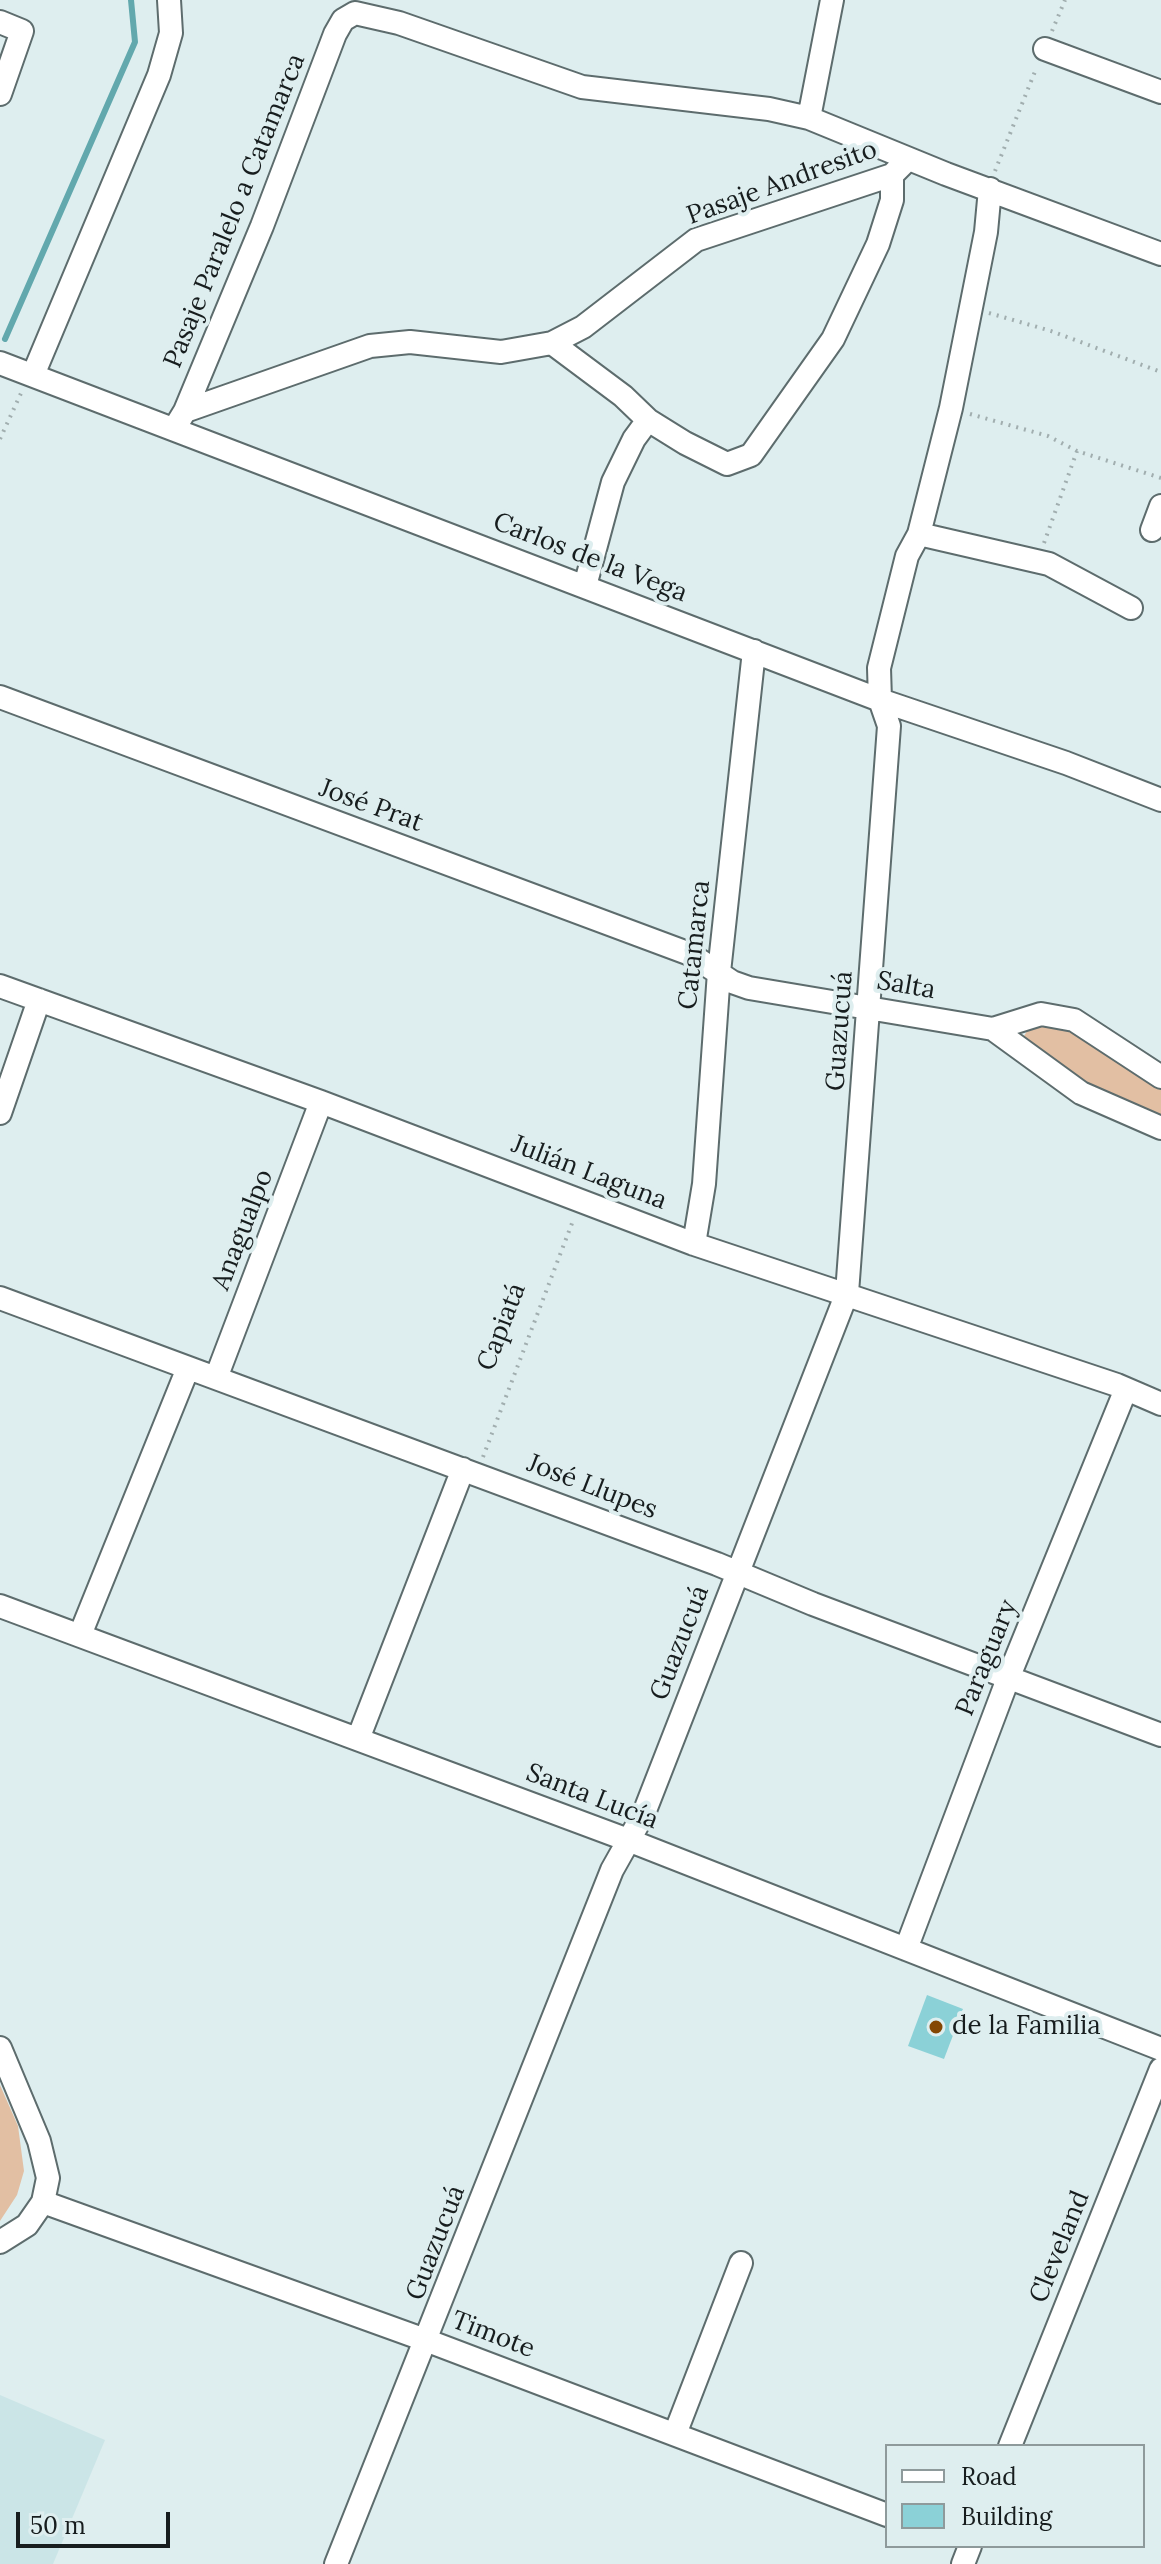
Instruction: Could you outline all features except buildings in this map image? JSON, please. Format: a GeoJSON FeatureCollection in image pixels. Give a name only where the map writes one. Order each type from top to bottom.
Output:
{"type":"FeatureCollection","features":[{"type":"Feature","properties":{"kind":"street"},"geometry":{"type":"LineString","coordinates":[[33,375],[159,75],[171,33],[169,0]]}},
{"type":"Feature","properties":{"kind":"street"},"geometry":{"type":"LineString","coordinates":[[832,0],[809,118],[908,159],[1161,254]]}},
{"type":"Feature","properties":{"kind":"street","name":"Pasaje Paralelo a Catamarca"},"geometry":{"type":"LineString","coordinates":[[180,420],[335,34],[348,15],[364,13],[399,23],[582,87],[769,109],[809,118]]}},
{"type":"Feature","properties":{"kind":"street"},"geometry":{"type":"LineString","coordinates":[[0,22],[22,31],[0,94]]}},
{"type":"Feature","properties":{"kind":"street"},"geometry":{"type":"LineString","coordinates":[[1045,49],[1161,92]]}},
{"type":"Feature","properties":{"kind":"street","name":"Pasaje Andresito"},"geometry":{"type":"LineString","coordinates":[[180,420],[370,346],[410,342],[501,352],[552,343],[583,327],[684,248],[710,233],[892,175],[908,159]]}},
{"type":"Feature","properties":{"kind":"street"},"geometry":{"type":"LineString","coordinates":[[552,343],[623,396],[648,420],[727,464],[751,455],[833,339],[878,244],[892,200],[892,175]]}},
{"type":"Feature","properties":{"kind":"street","name":"Guazucuá"},"geometry":{"type":"LineString","coordinates":[[336,2564],[428,2341],[612,1870],[644,1813],[847,1293],[889,726],[880,700],[879,668],[907,556],[919,534],[951,408],[990,189]]}},
{"type":"Feature","properties":{"kind":"street","name":"Carlos de la Vega"},"geometry":{"type":"LineString","coordinates":[[0,363],[180,420],[585,586],[880,700],[1160,797]]}},
{"type":"Feature","properties":{"kind":"street"},"geometry":{"type":"LineString","coordinates":[[585,586],[613,482],[629,447],[648,420]]}},
{"type":"Feature","properties":{"kind":"street"},"geometry":{"type":"LineString","coordinates":[[1152,530],[1161,506]]}},
{"type":"Feature","properties":{"kind":"street"},"geometry":{"type":"LineString","coordinates":[[919,534],[1038,560],[1131,608]]}},
{"type":"Feature","properties":{"kind":"street","name":"Catamarca"},"geometry":{"type":"LineString","coordinates":[[694,1244],[704,1184],[719,972],[754,651]]}},
{"type":"Feature","properties":{"kind":"street","name":"José Prat"},"geometry":{"type":"LineString","coordinates":[[0,697],[675,949],[719,972]]}},
{"type":"Feature","properties":{"kind":"street","name":"Salta"},"geometry":{"type":"LineString","coordinates":[[719,972],[732,982],[749,988],[993,1029],[1081,1093],[1161,1128]]}},
{"type":"Feature","properties":{"kind":"street","name":"Julián Laguna"},"geometry":{"type":"LineString","coordinates":[[0,986],[321,1102],[694,1244],[847,1293],[1126,1389],[1161,1404]]}},
{"type":"Feature","properties":{"kind":"street"},"geometry":{"type":"LineString","coordinates":[[0,1113],[39,1000]]}},
{"type":"Feature","properties":{"kind":"street","name":"Salta"},"geometry":{"type":"LineString","coordinates":[[993,1029],[1041,1014],[1074,1020],[1161,1077]]}},
{"type":"Feature","properties":{"kind":"street","name":"Anagualpo"},"geometry":{"type":"LineString","coordinates":[[216,1378],[321,1102]]}},
{"type":"Feature","properties":{"kind":"street","name":"José Llupes"},"geometry":{"type":"LineString","coordinates":[[0,1298],[470,1472],[1161,1735]]}},
{"type":"Feature","properties":{"kind":"street"},"geometry":{"type":"LineString","coordinates":[[80,1635],[188,1368]]}},
{"type":"Feature","properties":{"kind":"street","name":"Paraguary"},"geometry":{"type":"LineString","coordinates":[[906,1949],[1009,1676],[1126,1389]]}},
{"type":"Feature","properties":{"kind":"street"},"geometry":{"type":"LineString","coordinates":[[358,1739],[470,1472]]}},
{"type":"Feature","properties":{"kind":"street","name":"Santa Lucía"},"geometry":{"type":"LineString","coordinates":[[0,1607],[628,1840],[1161,2049]]}},
{"type":"Feature","properties":{"kind":"street"},"geometry":{"type":"LineString","coordinates":[[0,2048],[39,2141],[48,2178],[43,2202],[27,2225],[0,2242]]}},
{"type":"Feature","properties":{"kind":"street","name":"Cleveland"},"geometry":{"type":"LineString","coordinates":[[1011,2444],[1161,2069]]}},
{"type":"Feature","properties":{"kind":"street","name":"Timote"},"geometry":{"type":"LineString","coordinates":[[43,2202],[428,2341],[885,2514]]}},
{"type":"Feature","properties":{"kind":"street"},"geometry":{"type":"LineString","coordinates":[[675,2434],[741,2263]]}},
{"type":"Feature","properties":{"kind":"path"},"geometry":{"type":"LineString","coordinates":[[990,189],[999,154],[1065,0]]}},
{"type":"Feature","properties":{"kind":"path"},"geometry":{"type":"LineString","coordinates":[[970,308],[1051,331],[1161,372]]}},
{"type":"Feature","properties":{"kind":"path"},"geometry":{"type":"LineString","coordinates":[[0,439],[14,400],[33,375]]}},
{"type":"Feature","properties":{"kind":"path"},"geometry":{"type":"LineString","coordinates":[[951,408],[1048,436],[1077,451],[1161,478]]}},
{"type":"Feature","properties":{"kind":"path"},"geometry":{"type":"LineString","coordinates":[[1038,560],[1077,451]]}},
{"type":"Feature","properties":{"kind":"path","name":"Capiatá"},"geometry":{"type":"LineString","coordinates":[[470,1472],[581,1200]]}},
{"type":"Feature","properties":{"kind":"shaded area"},"geometry":{"type":"Polygon","coordinates":[[[1041,1025],[1072,1030],[1161,1089],[1161,1125],[1112,1105],[1027,1048],[1024,1036],[1029,1028],[1041,1025]]]}},
{"type":"Feature","properties":{"kind":"shaded area"},"geometry":{"type":"Polygon","coordinates":[[[0,2085],[18,2126],[24,2171],[17,2195],[0,2221],[0,2085]]]}},
{"type":"Feature","properties":{"kind":"shaded area"},"geometry":{"type":"Polygon","coordinates":[[[0,2395],[105,2440],[53,2564],[0,2564],[0,2395]]]}},
{"type":"Feature","properties":{"kind":"waterway"},"geometry":{"type":"LineString","coordinates":[[5,339],[135,42],[131,0]]}},
{"type":"Feature","properties":{"kind":"place","name":"de la Familia"},"geometry":{"type":"Point","coordinates":[936,2027]}}]}
